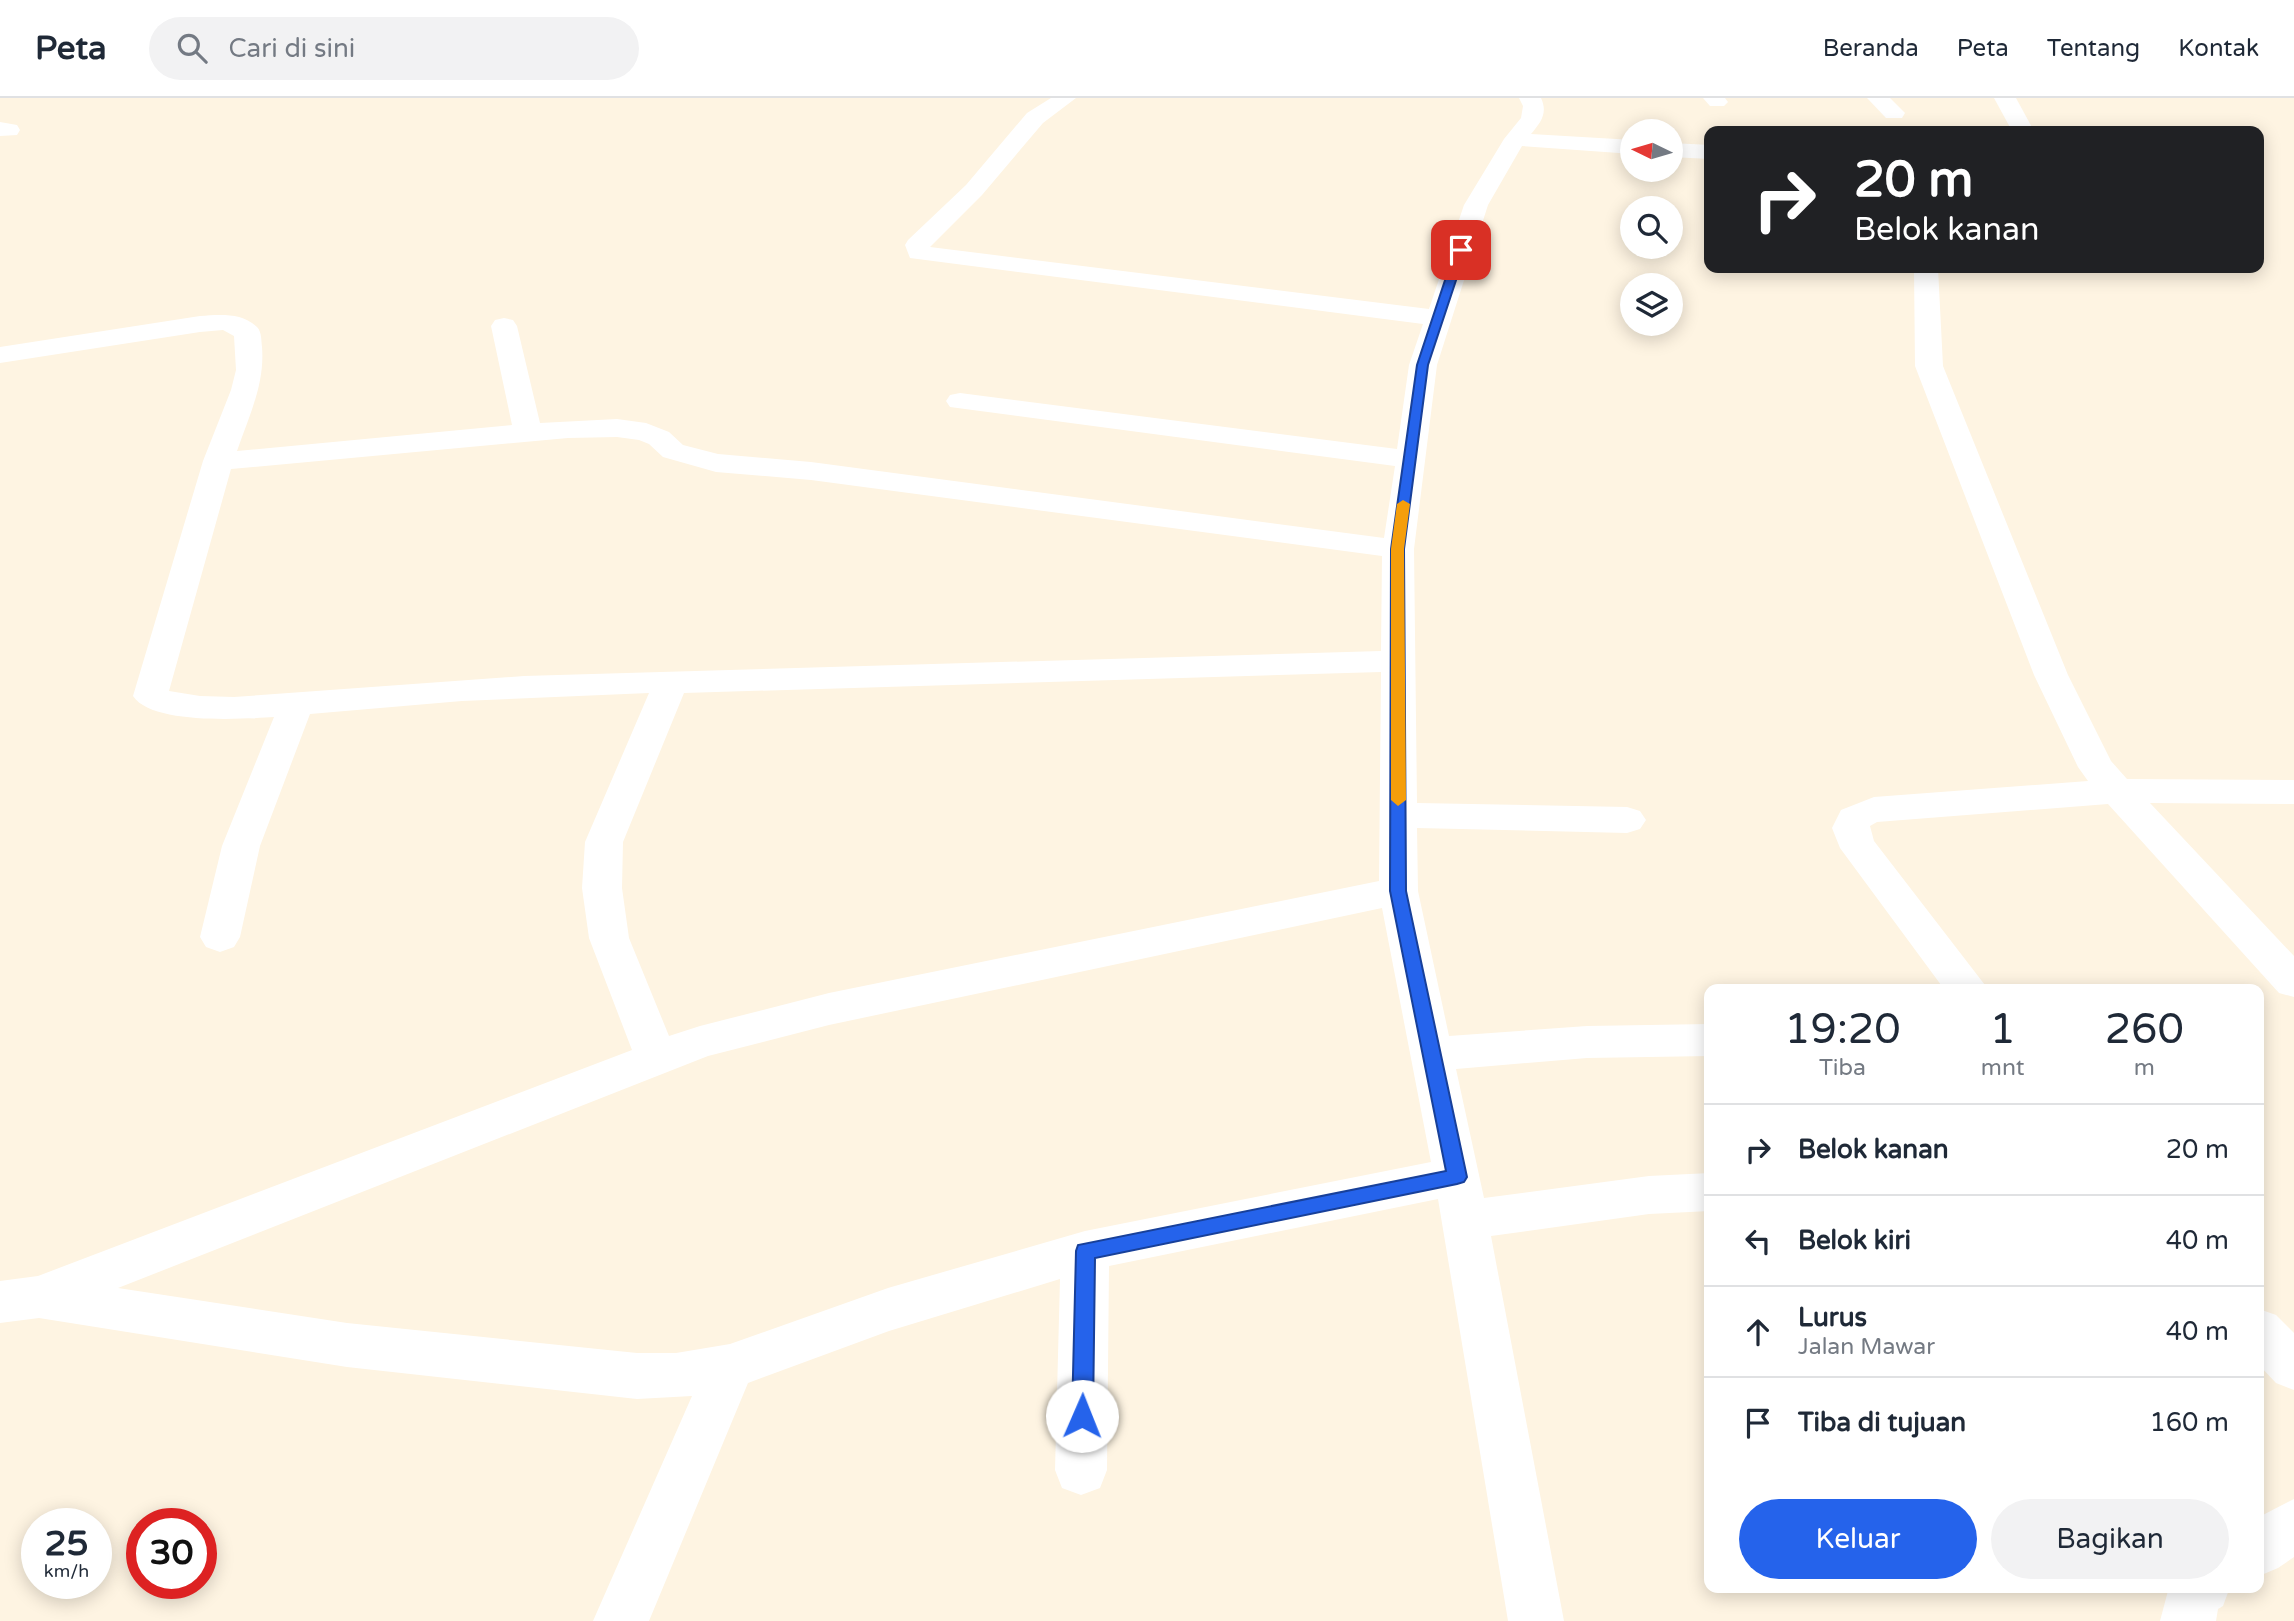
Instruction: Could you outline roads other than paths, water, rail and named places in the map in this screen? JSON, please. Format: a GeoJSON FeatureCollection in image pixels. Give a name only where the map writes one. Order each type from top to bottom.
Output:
{"type":"FeatureCollection","features":[{"type":"Feature","properties":{"kind":"street"},"geometry":{"type":"LineString","coordinates":[[1065,98],[1035,118],[974,190],[917,244],[919,253],[1438,318]]}},
{"type":"Feature","properties":{"kind":"street"},"geometry":{"type":"LineString","coordinates":[[1530,98],[1534,106],[1532,119],[1515,139],[1476,205],[1423,365],[1398,549],[1398,891],[1461,1198],[1536,1621]]}},
{"type":"Feature","properties":{"kind":"street"},"geometry":{"type":"LineString","coordinates":[[2005,98],[2020,126]]}},
{"type":"Feature","properties":{"kind":"street"},"geometry":{"type":"LineString","coordinates":[[1515,139],[1620,146]]}},
{"type":"Feature","properties":{"kind":"street"},"geometry":{"type":"LineString","coordinates":[[1684,151],[1704,152]]}},
{"type":"Feature","properties":{"kind":"street"},"geometry":{"type":"LineString","coordinates":[[1926,273],[1929,366],[2051,676],[2096,767],[2294,982]]}},
{"type":"Feature","properties":{"kind":"street"},"geometry":{"type":"LineString","coordinates":[[0,355],[200,324],[227,322],[247,332],[250,370],[241,404],[218,461],[150,696],[164,704],[193,708],[431,692],[671,682],[900,678],[1398,662]]}},
{"type":"Feature","properties":{"kind":"street"},"geometry":{"type":"LineString","coordinates":[[504,326],[528,433]]}},
{"type":"Feature","properties":{"kind":"street"},"geometry":{"type":"LineString","coordinates":[[960,401],[1409,458]]}},
{"type":"Feature","properties":{"kind":"street"},"geometry":{"type":"LineString","coordinates":[[218,461],[528,433],[617,428],[646,432],[659,438],[673,451],[716,463],[811,471],[1398,549]]}},
{"type":"Feature","properties":{"kind":"street"},"geometry":{"type":"LineString","coordinates":[[657,1059],[609,939],[602,888],[604,842],[671,682]]}},
{"type":"Feature","properties":{"kind":"street"},"geometry":{"type":"LineString","coordinates":[[220,937],[241,846],[297,703]]}},
{"type":"Feature","properties":{"kind":"street"},"geometry":{"type":"LineString","coordinates":[[1963,984],[1858,848],[1850,832],[1857,814],[1874,810],[2117,791],[2294,792]]}},
{"type":"Feature","properties":{"kind":"street"},"geometry":{"type":"LineString","coordinates":[[1398,815],[1627,820]]}},
{"type":"Feature","properties":{"kind":"street"},"geometry":{"type":"LineString","coordinates":[[20,1300],[700,1042],[830,1009],[1398,891]]}},
{"type":"Feature","properties":{"kind":"street"},"geometry":{"type":"LineString","coordinates":[[1432,1054],[1587,1042],[1704,1040]]}},
{"type":"Feature","properties":{"kind":"street"},"geometry":{"type":"LineString","coordinates":[[20,1300],[347,1345],[637,1376],[676,1376],[730,1367],[888,1310],[1085,1251],[1461,1198],[1704,1192]]}},
{"type":"Feature","properties":{"kind":"street"},"geometry":{"type":"LineString","coordinates":[[1081,1470],[1085,1251]]}},
{"type":"Feature","properties":{"kind":"street"},"geometry":{"type":"LineString","coordinates":[[2264,1336],[2294,1367]]}},
{"type":"Feature","properties":{"kind":"street"},"geometry":{"type":"LineString","coordinates":[[621,1621],[730,1367]]}},
{"type":"Feature","properties":{"kind":"street"},"geometry":{"type":"LineString","coordinates":[[2264,1546],[2294,1525]]}},
{"type":"Feature","properties":{"kind":"street"},"geometry":{"type":"LineString","coordinates":[[2188,1621],[2194,1593]]}}]}
